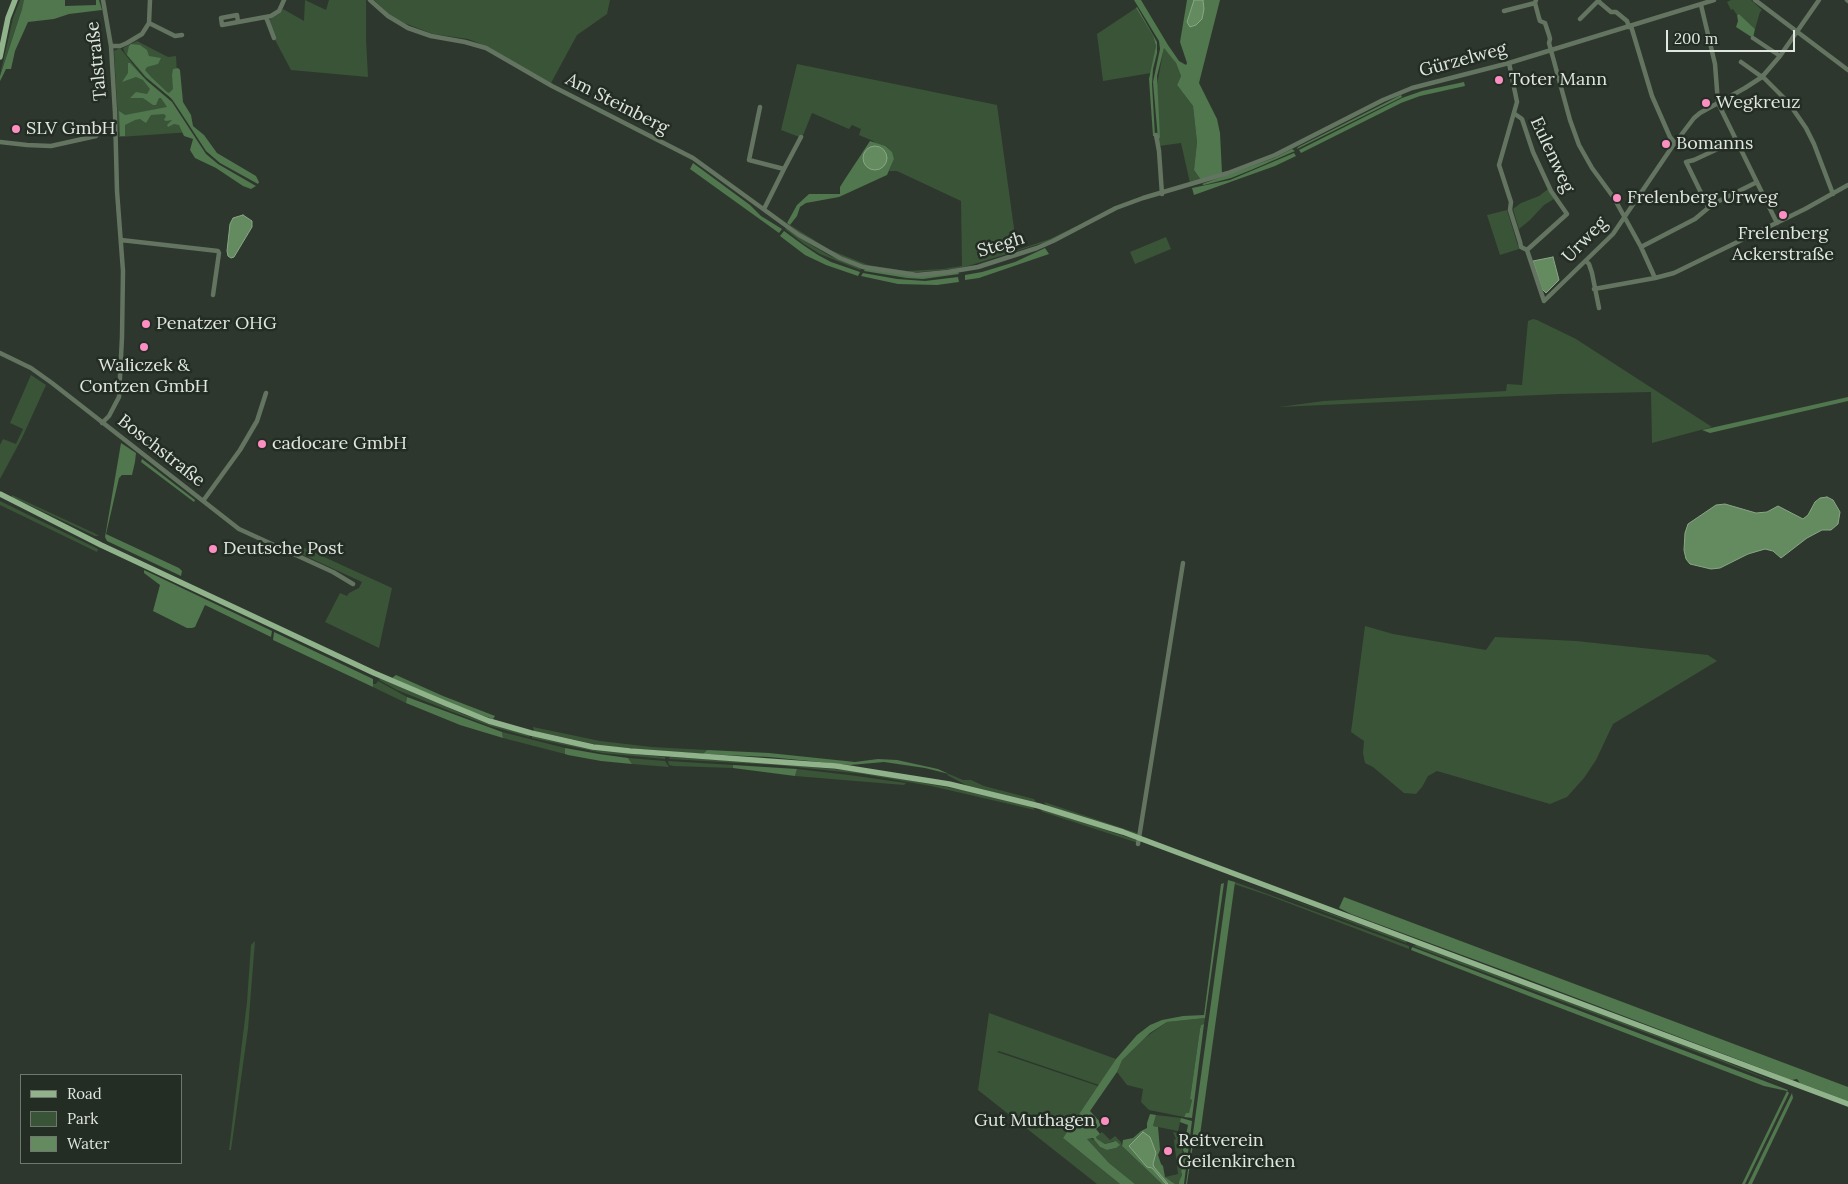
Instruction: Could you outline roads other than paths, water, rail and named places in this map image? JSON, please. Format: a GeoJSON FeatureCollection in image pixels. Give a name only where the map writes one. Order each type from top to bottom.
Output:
{"type":"FeatureCollection","features":[{"type":"Feature","properties":{"kind":"main road"},"geometry":{"type":"LineString","coordinates":[[0,57],[8,18],[15,0]]}},
{"type":"Feature","properties":{"kind":"main road"},"geometry":{"type":"LineString","coordinates":[[0,494],[101,545],[374,673],[489,720],[552,738],[612,750],[836,766],[930,780],[1039,806],[1848,1104]]}},
{"type":"Feature","properties":{"kind":"street","name":"Talstraße"},"geometry":{"type":"LineString","coordinates":[[102,423],[114,408],[120,390],[123,278],[111,46],[103,0]]}},
{"type":"Feature","properties":{"kind":"street"},"geometry":{"type":"LineString","coordinates":[[111,46],[120,46],[137,38],[149,23],[150,0]]}},
{"type":"Feature","properties":{"kind":"street"},"geometry":{"type":"LineString","coordinates":[[238,22],[266,17],[279,11],[284,0]]}},
{"type":"Feature","properties":{"kind":"street","name":"Am Steinberg"},"geometry":{"type":"LineString","coordinates":[[370,0],[388,16],[408,28],[431,36],[486,48],[552,86],[693,158],[799,235],[840,258]]}},
{"type":"Feature","properties":{"kind":"street"},"geometry":{"type":"LineString","coordinates":[[1580,19],[1598,0],[1611,12],[1616,12],[1627,21],[1652,96],[1675,143]]}},
{"type":"Feature","properties":{"kind":"street","name":"Gürzelweg"},"geometry":{"type":"LineString","coordinates":[[1228,173],[1299,144],[1400,92],[1509,63],[1714,0]]}},
{"type":"Feature","properties":{"kind":"street"},"geometry":{"type":"LineString","coordinates":[[1755,0],[1848,70]]}},
{"type":"Feature","properties":{"kind":"street","name":"Urweg"},"geometry":{"type":"LineString","coordinates":[[1527,250],[1544,302],[1612,235],[1675,143],[1700,112],[1745,88],[1762,76],[1780,56],[1819,0]]}},
{"type":"Feature","properties":{"kind":"street"},"geometry":{"type":"LineString","coordinates":[[1504,11],[1535,2],[1540,21],[1545,23],[1550,39],[1549,42],[1570,120],[1579,145],[1591,167],[1608,189],[1625,217],[1655,278]]}},
{"type":"Feature","properties":{"kind":"street"},"geometry":{"type":"LineString","coordinates":[[1701,5],[1715,64],[1718,103],[1777,223]]}},
{"type":"Feature","properties":{"kind":"street"},"geometry":{"type":"LineString","coordinates":[[266,17],[274,38]]}},
{"type":"Feature","properties":{"kind":"street"},"geometry":{"type":"LineString","coordinates":[[149,23],[175,36],[182,35]]}},
{"type":"Feature","properties":{"kind":"street"},"geometry":{"type":"LineString","coordinates":[[1753,38],[1780,56]]}},
{"type":"Feature","properties":{"kind":"street"},"geometry":{"type":"LineString","coordinates":[[1741,62],[1762,76],[1788,102],[1806,128],[1814,144],[1833,194]]}},
{"type":"Feature","properties":{"kind":"street"},"geometry":{"type":"LineString","coordinates":[[1509,63],[1517,102],[1500,165],[1521,247],[1527,250]]}},
{"type":"Feature","properties":{"kind":"street"},"geometry":{"type":"LineString","coordinates":[[760,107],[748,160],[779,166],[784,169]]}},
{"type":"Feature","properties":{"kind":"street","name":"Eulenweg"},"geometry":{"type":"LineString","coordinates":[[1515,114],[1522,120],[1533,152],[1552,191],[1567,214],[1527,250]]}},
{"type":"Feature","properties":{"kind":"street"},"geometry":{"type":"LineString","coordinates":[[1156,135],[1162,194]]}},
{"type":"Feature","properties":{"kind":"street"},"geometry":{"type":"LineString","coordinates":[[0,142],[27,146],[51,146],[96,136]]}},
{"type":"Feature","properties":{"kind":"street"},"geometry":{"type":"LineString","coordinates":[[764,209],[801,137]]}},
{"type":"Feature","properties":{"kind":"street"},"geometry":{"type":"LineString","coordinates":[[1708,207],[1686,162],[1737,140]]}},
{"type":"Feature","properties":{"kind":"street","name":"Stegh"},"geometry":{"type":"LineString","coordinates":[[840,258],[863,267],[917,275],[978,267],[1052,242],[1110,210],[1145,197],[1162,194],[1228,173]]}},
{"type":"Feature","properties":{"kind":"street"},"geometry":{"type":"LineString","coordinates":[[1641,247],[1695,219],[1708,207],[1757,182]]}},
{"type":"Feature","properties":{"kind":"street"},"geometry":{"type":"LineString","coordinates":[[1594,289],[1674,273],[1777,223],[1848,185]]}},
{"type":"Feature","properties":{"kind":"street"},"geometry":{"type":"LineString","coordinates":[[121,240],[218,251],[212,295]]}},
{"type":"Feature","properties":{"kind":"street"},"geometry":{"type":"LineString","coordinates":[[1586,260],[1592,273],[1599,308]]}},
{"type":"Feature","properties":{"kind":"street","name":"Boschstraße"},"geometry":{"type":"LineString","coordinates":[[0,353],[31,368],[203,501],[257,422],[266,393]]}},
{"type":"Feature","properties":{"kind":"street"},"geometry":{"type":"LineString","coordinates":[[203,501],[239,528],[333,572],[353,584]]}},
{"type":"Feature","properties":{"kind":"street"},"geometry":{"type":"LineString","coordinates":[[1139,842],[1183,563]]}},
{"type":"Feature","properties":{"kind":"water"},"geometry":{"type":"Polygon","coordinates":[[[1194,0],[1203,0],[1204,9],[1202,19],[1196,25],[1190,27],[1187,22],[1194,0]]]}},
{"type":"Feature","properties":{"kind":"water"},"geometry":{"type":"Polygon","coordinates":[[[875,146],[883,150],[887,158],[883,166],[875,170],[867,166],[863,158],[867,150],[875,146]]]}},
{"type":"Feature","properties":{"kind":"water"},"geometry":{"type":"Polygon","coordinates":[[[243,215],[252,221],[252,227],[234,257],[231,258],[228,256],[227,251],[230,224],[233,218],[243,215]]]}},
{"type":"Feature","properties":{"kind":"water"},"geometry":{"type":"Polygon","coordinates":[[[1553,257],[1559,280],[1546,293],[1542,289],[1533,261],[1553,257]]]}},
{"type":"Feature","properties":{"kind":"water"},"geometry":{"type":"Polygon","coordinates":[[[1827,497],[1833,500],[1840,512],[1838,524],[1831,530],[1822,530],[1807,538],[1781,558],[1773,551],[1765,549],[1748,554],[1720,568],[1711,569],[1690,564],[1686,559],[1684,550],[1685,533],[1688,524],[1716,505],[1725,504],[1756,513],[1767,512],[1778,506],[1803,519],[1808,515],[1815,502],[1820,498],[1827,497]]]}},
{"type":"Feature","properties":{"kind":"water"},"geometry":{"type":"Polygon","coordinates":[[[1143,1132],[1150,1137],[1156,1153],[1154,1167],[1168,1184],[1152,1168],[1147,1167],[1129,1146],[1143,1132]]]}},
{"type":"Feature","properties":{"kind":"place","name":"Toter Mann"},"geometry":{"type":"Point","coordinates":[1499,80]}},
{"type":"Feature","properties":{"kind":"place","name":"Wegkreuz"},"geometry":{"type":"Point","coordinates":[1706,103]}},
{"type":"Feature","properties":{"kind":"place","name":"SLV GmbH"},"geometry":{"type":"Point","coordinates":[16,129]}},
{"type":"Feature","properties":{"kind":"place","name":"Bomanns"},"geometry":{"type":"Point","coordinates":[1666,144]}},
{"type":"Feature","properties":{"kind":"place","name":"Frelenberg Urweg"},"geometry":{"type":"Point","coordinates":[1617,198]}},
{"type":"Feature","properties":{"kind":"place","name":"Frelenberg Ackerstraße"},"geometry":{"type":"Point","coordinates":[1783,215]}},
{"type":"Feature","properties":{"kind":"place","name":"Penatzer OHG"},"geometry":{"type":"Point","coordinates":[146,324]}},
{"type":"Feature","properties":{"kind":"place","name":"Waliczek & Contzen GmbH"},"geometry":{"type":"Point","coordinates":[144,347]}},
{"type":"Feature","properties":{"kind":"place","name":"cadocare GmbH"},"geometry":{"type":"Point","coordinates":[262,444]}},
{"type":"Feature","properties":{"kind":"place","name":"Deutsche Post"},"geometry":{"type":"Point","coordinates":[213,549]}},
{"type":"Feature","properties":{"kind":"place","name":"Gut Muthagen"},"geometry":{"type":"Point","coordinates":[1105,1121]}},
{"type":"Feature","properties":{"kind":"place","name":"Reitverein Geilenkirchen"},"geometry":{"type":"Point","coordinates":[1168,1151]}}]}
